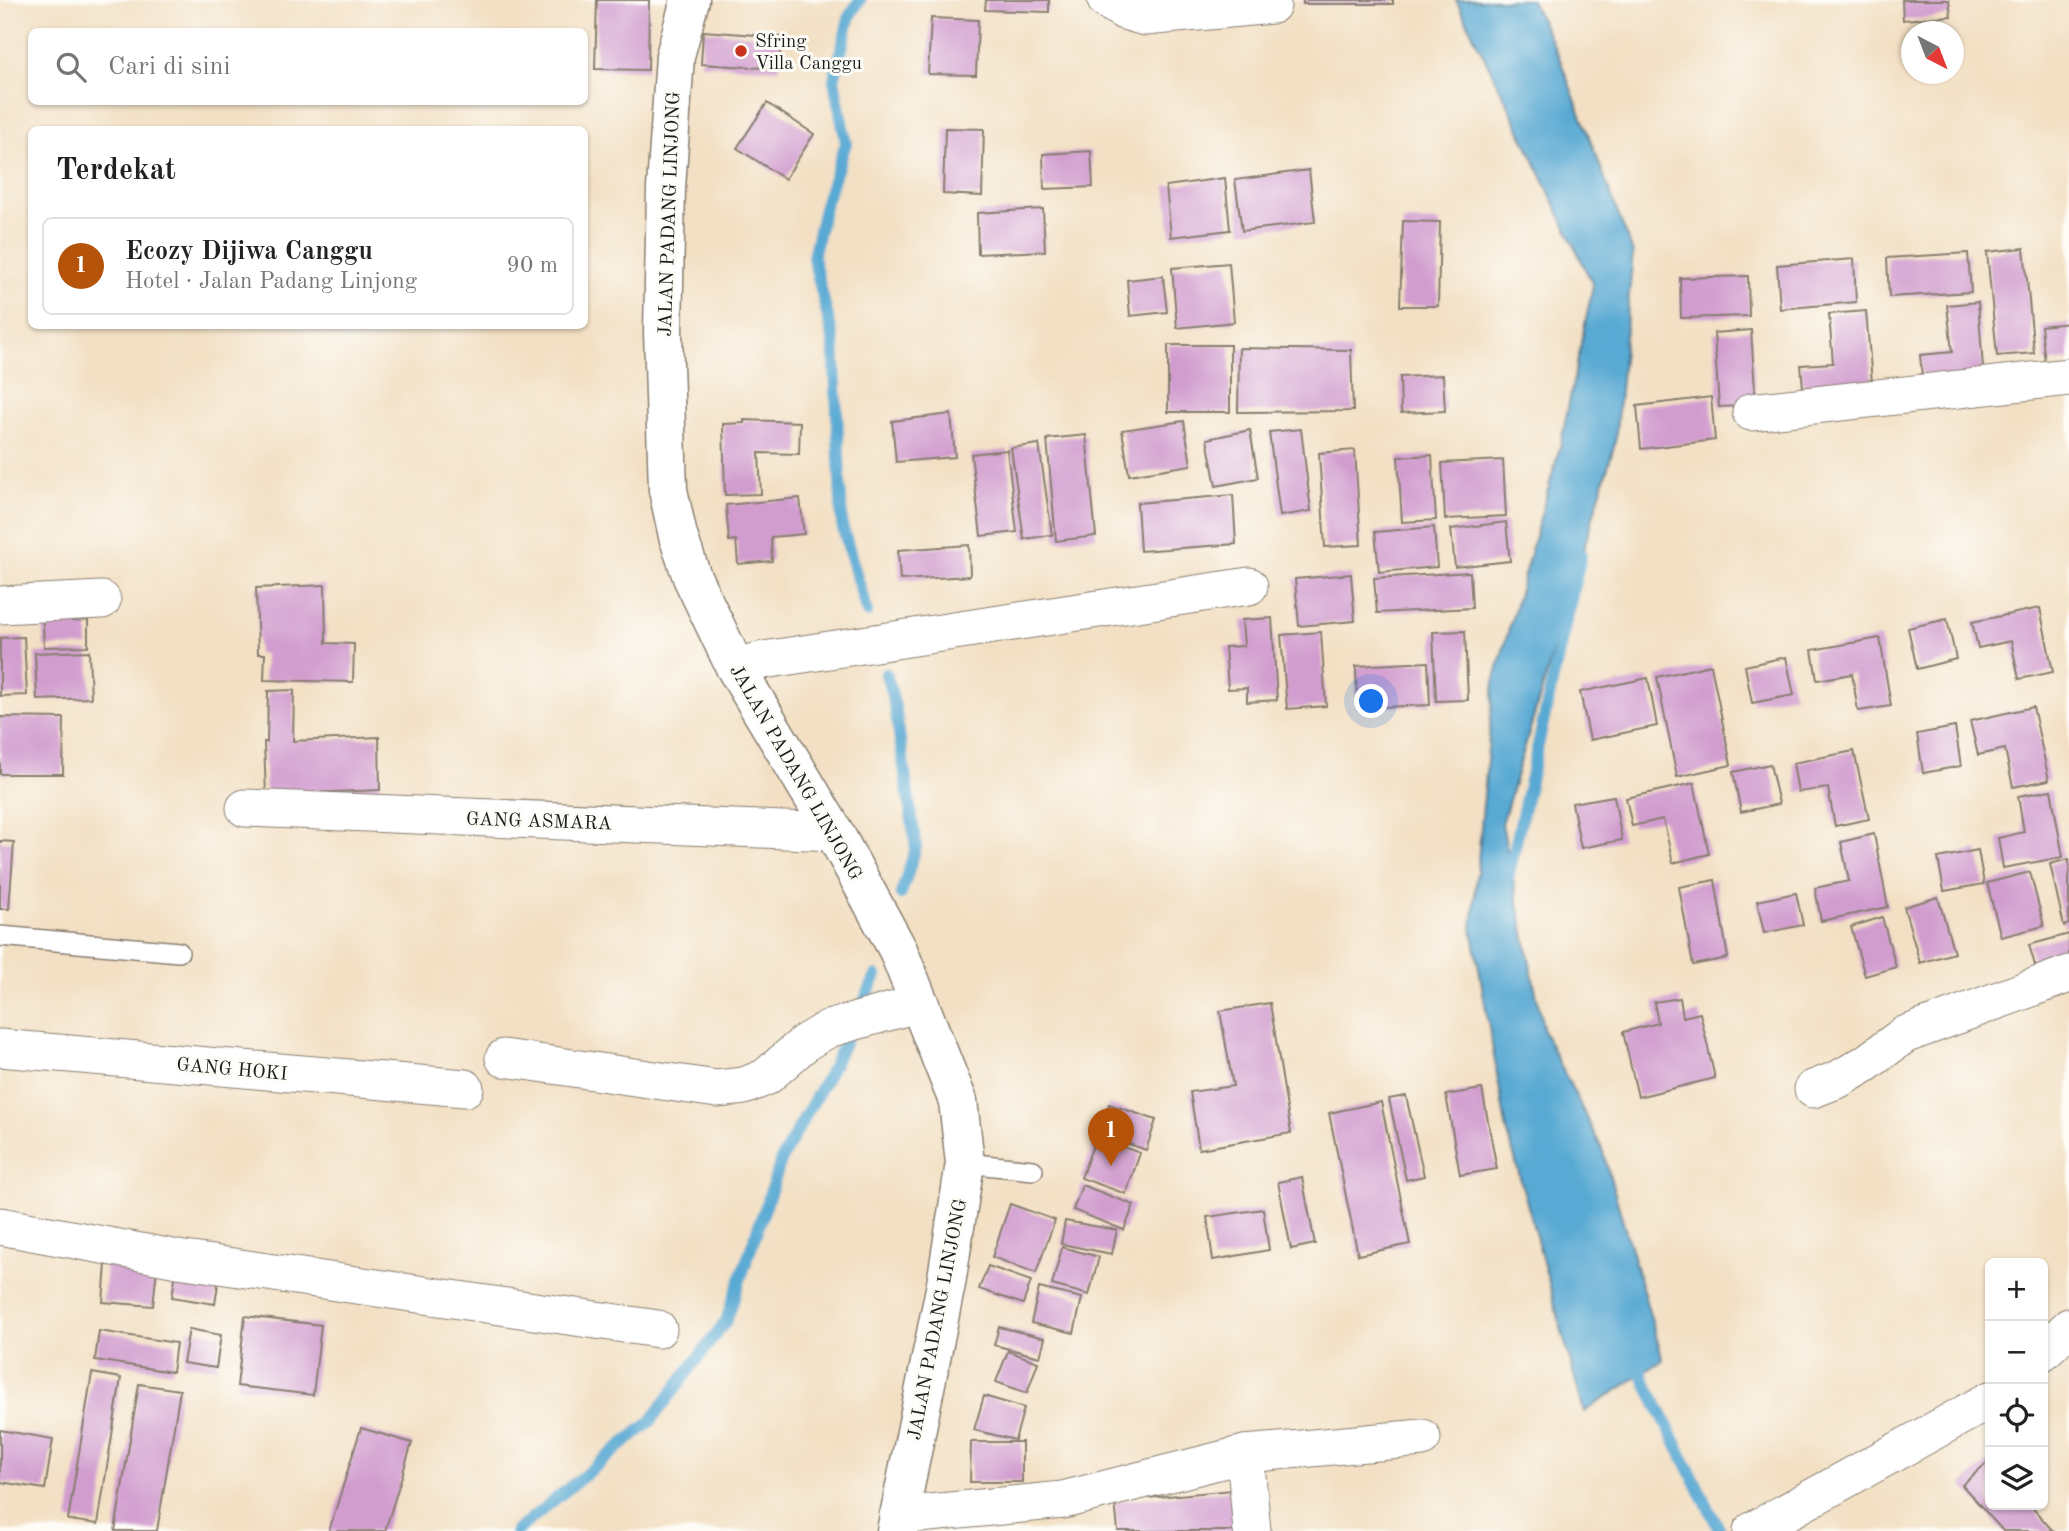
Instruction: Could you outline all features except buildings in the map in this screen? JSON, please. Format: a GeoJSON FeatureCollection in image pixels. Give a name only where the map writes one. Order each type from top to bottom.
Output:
{"type":"FeatureCollection","features":[{"type":"Feature","properties":{"kind":"street","name":"JALAN PADANG LINJONG"},"geometry":{"type":"LineString","coordinates":[[690,0],[675,56],[666,188],[663,332],[668,489],[678,536],[692,577],[735,667],[834,832],[898,950],[902,1008],[958,1101],[965,1163],[946,1284],[897,1524]]}},
{"type":"Feature","properties":{"kind":"street"},"geometry":{"type":"LineString","coordinates":[[1106,0],[1124,11],[1145,17],[1272,5]]}},
{"type":"Feature","properties":{"kind":"street"},"geometry":{"type":"LineString","coordinates":[[1751,412],[2069,377]]}},
{"type":"Feature","properties":{"kind":"street"},"geometry":{"type":"LineString","coordinates":[[735,667],[764,660],[1249,586]]}},
{"type":"Feature","properties":{"kind":"street"},"geometry":{"type":"LineString","coordinates":[[0,605],[102,600]]}},
{"type":"Feature","properties":{"kind":"street","name":"GANG ASMARA"},"geometry":{"type":"LineString","coordinates":[[245,808],[834,832]]}},
{"type":"Feature","properties":{"kind":"street"},"geometry":{"type":"LineString","coordinates":[[1813,1089],[1839,1079],[1865,1064],[1904,1035],[2069,974]]}},
{"type":"Feature","properties":{"kind":"street"},"geometry":{"type":"LineString","coordinates":[[504,1058],[717,1089],[744,1086],[766,1076],[806,1042],[828,1029],[902,1008]]}},
{"type":"Feature","properties":{"kind":"street","name":"GANG HOKI"},"geometry":{"type":"LineString","coordinates":[[0,1048],[465,1088]]}},
{"type":"Feature","properties":{"kind":"street"},"geometry":{"type":"LineString","coordinates":[[0,1226],[178,1259],[658,1329]]}},
{"type":"Feature","properties":{"kind":"street"},"geometry":{"type":"LineString","coordinates":[[2048,1347],[2069,1327]]}},
{"type":"Feature","properties":{"kind":"street"},"geometry":{"type":"LineString","coordinates":[[1752,1531],[1985,1403]]}},
{"type":"Feature","properties":{"kind":"street"},"geometry":{"type":"LineString","coordinates":[[897,1524],[1063,1500],[1245,1454],[1422,1438]]}},
{"type":"Feature","properties":{"kind":"street"},"geometry":{"type":"LineString","coordinates":[[1245,1454],[1252,1531]]}},
{"type":"Feature","properties":{"kind":"lane"},"geometry":{"type":"LineString","coordinates":[[0,936],[179,952]]}},
{"type":"Feature","properties":{"kind":"lane"},"geometry":{"type":"LineString","coordinates":[[965,1163],[1033,1170]]}},
{"type":"Feature","properties":{"kind":"water"},"geometry":{"type":"Polygon","coordinates":[[[1456,0],[1531,0],[1559,57],[1633,253],[1615,443],[1502,824],[1544,1032],[1602,1149],[1663,1360],[1584,1412],[1506,1126],[1472,928],[1494,682],[1560,447],[1593,285],[1456,0]]]}},
{"type":"Feature","properties":{"kind":"waterway"},"geometry":{"type":"LineString","coordinates":[[860,0],[850,15],[834,80],[846,143],[825,204],[813,257],[834,342],[842,525],[867,612]]}},
{"type":"Feature","properties":{"kind":"waterway"},"geometry":{"type":"LineString","coordinates":[[1507,882],[1581,555]]}},
{"type":"Feature","properties":{"kind":"waterway"},"geometry":{"type":"LineString","coordinates":[[886,674],[895,707],[916,847],[901,894]]}},
{"type":"Feature","properties":{"kind":"waterway"},"geometry":{"type":"LineString","coordinates":[[858,1014],[876,976]]}},
{"type":"Feature","properties":{"kind":"waterway"},"geometry":{"type":"LineString","coordinates":[[516,1531],[650,1422],[726,1321],[782,1158],[850,1031]]}},
{"type":"Feature","properties":{"kind":"waterway"},"geometry":{"type":"LineString","coordinates":[[1634,1359],[1720,1531]]}},
{"type":"Feature","properties":{"kind":"place","name":"Sfring Villa Canggu"},"geometry":{"type":"Point","coordinates":[741,51]}},
{"type":"Feature","properties":{"kind":"place","name":"Ecozy Dijiwa Canggu"},"geometry":{"type":"Point","coordinates":[1111,1166]}}]}
